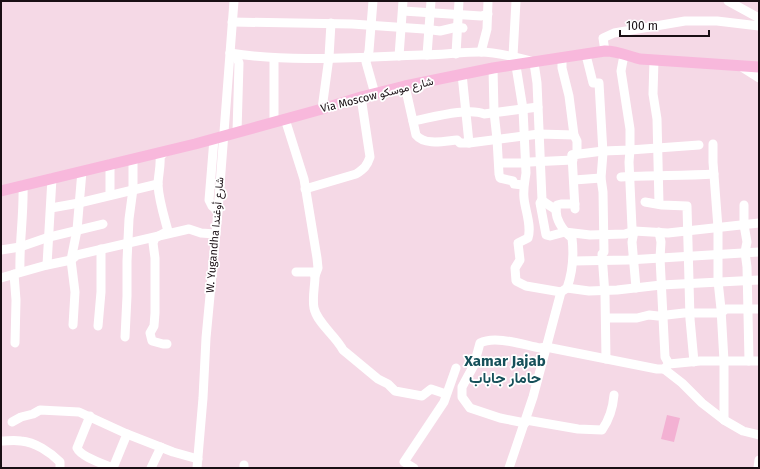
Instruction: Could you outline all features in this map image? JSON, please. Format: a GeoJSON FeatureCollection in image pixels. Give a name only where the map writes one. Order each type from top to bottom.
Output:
{"type":"FeatureCollection","features":[{"type":"Feature","properties":{"kind":"main road","name":"Via Moscow شارع موسكو"},"geometry":{"type":"LineString","coordinates":[[1,191],[214,139],[361,97],[405,86],[493,68],[514,61],[535,62],[616,51],[624,55],[640,59],[759,67]]}},
{"type":"Feature","properties":{"kind":"street","name":"W. Yugandha شارع أوغندا"},"geometry":{"type":"LineString","coordinates":[[198,463],[206,338],[218,211],[234,1]]}},
{"type":"Feature","properties":{"kind":"street"},"geometry":{"type":"LineString","coordinates":[[373,1],[369,51],[367,57],[368,70],[375,94]]}},
{"type":"Feature","properties":{"kind":"street"},"geometry":{"type":"LineString","coordinates":[[399,56],[403,1]]}},
{"type":"Feature","properties":{"kind":"street"},"geometry":{"type":"LineString","coordinates":[[427,55],[431,1]]}},
{"type":"Feature","properties":{"kind":"street"},"geometry":{"type":"LineString","coordinates":[[456,54],[460,27],[458,14],[459,1]]}},
{"type":"Feature","properties":{"kind":"street"},"geometry":{"type":"LineString","coordinates":[[481,52],[487,29],[488,1]]}},
{"type":"Feature","properties":{"kind":"street"},"geometry":{"type":"LineString","coordinates":[[516,1],[514,61],[523,109],[525,137],[525,182],[523,185],[530,233],[528,238],[518,243],[520,260],[515,268],[516,281],[526,286],[589,291],[718,281],[759,280]]}},
{"type":"Feature","properties":{"kind":"street"},"geometry":{"type":"LineString","coordinates":[[728,1],[759,18]]}},
{"type":"Feature","properties":{"kind":"street"},"geometry":{"type":"LineString","coordinates":[[403,11],[481,16],[488,14]]}},
{"type":"Feature","properties":{"kind":"street"},"geometry":{"type":"LineString","coordinates":[[605,52],[603,38],[614,33],[685,22],[717,21],[759,26]]}},
{"type":"Feature","properties":{"kind":"street"},"geometry":{"type":"LineString","coordinates":[[232,22],[293,24],[331,23],[444,31],[447,29],[460,27]]}},
{"type":"Feature","properties":{"kind":"street"},"geometry":{"type":"LineString","coordinates":[[322,109],[329,57],[331,23]]}},
{"type":"Feature","properties":{"kind":"street"},"geometry":{"type":"LineString","coordinates":[[230,53],[274,58],[367,57],[481,52],[514,61]]}},
{"type":"Feature","properties":{"kind":"street"},"geometry":{"type":"LineString","coordinates":[[230,53],[237,58],[239,63],[237,132]]}},
{"type":"Feature","properties":{"kind":"street"},"geometry":{"type":"LineString","coordinates":[[586,55],[593,83],[599,83],[603,151],[601,178],[603,192],[604,252],[602,254],[605,290],[606,359]]}},
{"type":"Feature","properties":{"kind":"street"},"geometry":{"type":"LineString","coordinates":[[624,55],[621,71],[630,128],[630,150],[626,177],[632,228],[634,231],[632,242],[636,288]]}},
{"type":"Feature","properties":{"kind":"street"},"geometry":{"type":"LineString","coordinates":[[274,58],[274,122]]}},
{"type":"Feature","properties":{"kind":"street"},"geometry":{"type":"LineString","coordinates":[[509,468],[533,397],[546,347],[573,261],[572,238],[565,232],[558,219],[556,210],[557,205],[561,204],[575,207],[573,158],[577,154],[577,141],[574,135],[569,96],[562,68],[562,59]]}},
{"type":"Feature","properties":{"kind":"street"},"geometry":{"type":"LineString","coordinates":[[654,60],[653,94],[657,118],[660,204]]}},
{"type":"Feature","properties":{"kind":"street"},"geometry":{"type":"LineString","coordinates":[[535,62],[542,200],[540,203],[546,235],[550,236],[565,232],[604,235],[625,234],[634,231],[668,233],[759,223]]}},
{"type":"Feature","properties":{"kind":"street"},"geometry":{"type":"LineString","coordinates":[[740,65],[759,78]]}},
{"type":"Feature","properties":{"kind":"street"},"geometry":{"type":"LineString","coordinates":[[493,68],[494,112],[498,139],[500,178],[513,181],[514,184],[523,185]]}},
{"type":"Feature","properties":{"kind":"street"},"geometry":{"type":"LineString","coordinates":[[462,74],[469,143]]}},
{"type":"Feature","properties":{"kind":"street"},"geometry":{"type":"LineString","coordinates":[[405,86],[416,135],[419,139],[430,142],[457,140],[460,143],[469,143],[539,134],[574,135]]}},
{"type":"Feature","properties":{"kind":"street"},"geometry":{"type":"LineString","coordinates":[[305,189],[356,174],[368,165],[370,156],[361,97]]}},
{"type":"Feature","properties":{"kind":"street"},"geometry":{"type":"LineString","coordinates":[[413,121],[466,112],[478,111],[484,114],[538,107]]}},
{"type":"Feature","properties":{"kind":"street"},"geometry":{"type":"LineString","coordinates":[[285,119],[305,189],[317,258],[318,268],[315,276],[313,299],[316,314],[340,344],[343,350],[395,391],[422,396],[431,388],[445,398]]}},
{"type":"Feature","properties":{"kind":"street"},"geometry":{"type":"LineString","coordinates":[[214,139],[209,200],[212,206],[218,211]]}},
{"type":"Feature","properties":{"kind":"street"},"geometry":{"type":"LineString","coordinates":[[713,144],[718,228],[718,281],[724,361],[724,420]]}},
{"type":"Feature","properties":{"kind":"street"},"geometry":{"type":"LineString","coordinates":[[499,163],[524,163],[573,158],[603,151],[699,145]]}},
{"type":"Feature","properties":{"kind":"street"},"geometry":{"type":"LineString","coordinates":[[165,151],[160,157],[161,165],[158,184],[164,222],[168,231],[155,238],[153,243],[155,258],[155,313],[154,326],[150,332],[152,340],[167,344]]}},
{"type":"Feature","properties":{"kind":"street"},"geometry":{"type":"LineString","coordinates":[[125,337],[129,219],[133,189],[133,159]]}},
{"type":"Feature","properties":{"kind":"street"},"geometry":{"type":"LineString","coordinates":[[110,164],[110,195]]}},
{"type":"Feature","properties":{"kind":"street"},"geometry":{"type":"LineString","coordinates":[[73,325],[75,292],[71,260],[77,230],[82,171]]}},
{"type":"Feature","properties":{"kind":"street"},"geometry":{"type":"LineString","coordinates":[[626,177],[714,174]]}},
{"type":"Feature","properties":{"kind":"street"},"geometry":{"type":"LineString","coordinates":[[47,265],[52,178]]}},
{"type":"Feature","properties":{"kind":"street"},"geometry":{"type":"LineString","coordinates":[[574,180],[601,178]]}},
{"type":"Feature","properties":{"kind":"street"},"geometry":{"type":"LineString","coordinates":[[51,208],[79,203],[158,184]]}},
{"type":"Feature","properties":{"kind":"street"},"geometry":{"type":"LineString","coordinates":[[15,343],[17,273],[24,207],[23,185]]}},
{"type":"Feature","properties":{"kind":"street"},"geometry":{"type":"LineString","coordinates":[[542,200],[556,210]]}},
{"type":"Feature","properties":{"kind":"street"},"geometry":{"type":"LineString","coordinates":[[645,202],[687,206],[690,313],[694,362]]}},
{"type":"Feature","properties":{"kind":"street"},"geometry":{"type":"LineString","coordinates":[[614,395],[607,423],[602,430],[578,429],[500,418],[470,408],[462,397],[462,387],[474,365],[480,342],[485,340],[495,340],[540,348],[546,347],[657,369],[666,366],[694,362],[754,361],[748,308],[745,252],[747,242],[744,225],[744,205]]}},
{"type":"Feature","properties":{"kind":"street"},"geometry":{"type":"LineString","coordinates":[[1,250],[20,246],[49,236],[102,224]]}},
{"type":"Feature","properties":{"kind":"street"},"geometry":{"type":"LineString","coordinates":[[1,278],[71,260],[77,255],[189,229],[201,233],[215,234]]}},
{"type":"Feature","properties":{"kind":"street"},"geometry":{"type":"LineString","coordinates":[[658,232],[661,242],[661,285],[666,366],[702,403],[724,420],[743,431],[759,435]]}},
{"type":"Feature","properties":{"kind":"street"},"geometry":{"type":"LineString","coordinates":[[98,326],[101,292],[101,250]]}},
{"type":"Feature","properties":{"kind":"street"},"geometry":{"type":"LineString","coordinates":[[573,261],[603,261],[759,252]]}},
{"type":"Feature","properties":{"kind":"street"},"geometry":{"type":"LineString","coordinates":[[296,272],[313,272],[315,276]]}},
{"type":"Feature","properties":{"kind":"street"},"geometry":{"type":"LineString","coordinates":[[606,318],[637,318],[650,315],[721,313],[726,309],[759,309]]}},
{"type":"Feature","properties":{"kind":"street"},"geometry":{"type":"LineString","coordinates":[[414,468],[402,465],[445,398],[456,368]]}},
{"type":"Feature","properties":{"kind":"street"},"geometry":{"type":"LineString","coordinates":[[12,422],[38,410],[46,409],[79,412],[127,434],[198,463]]}},
{"type":"Feature","properties":{"kind":"street"},"geometry":{"type":"LineString","coordinates":[[90,416],[77,448],[83,455],[113,468],[127,434]]}},
{"type":"Feature","properties":{"kind":"street"},"geometry":{"type":"LineString","coordinates":[[1,441],[22,441],[36,446],[56,458],[60,462],[60,468]]}},
{"type":"Feature","properties":{"kind":"street"},"geometry":{"type":"LineString","coordinates":[[151,468],[161,447]]}},
{"type":"Feature","properties":{"kind":"street"},"geometry":{"type":"LineString","coordinates":[[758,468],[759,460]]}},
{"type":"Feature","properties":{"kind":"shaded area"},"geometry":{"type":"Polygon","coordinates":[[[667,415],[680,418],[674,442],[661,439],[667,415]]]}},
{"type":"Feature","properties":{"kind":"district","name":"Xamar Jajab حامار جاباب"},"geometry":{"type":"Point","coordinates":[505,370]}}]}
